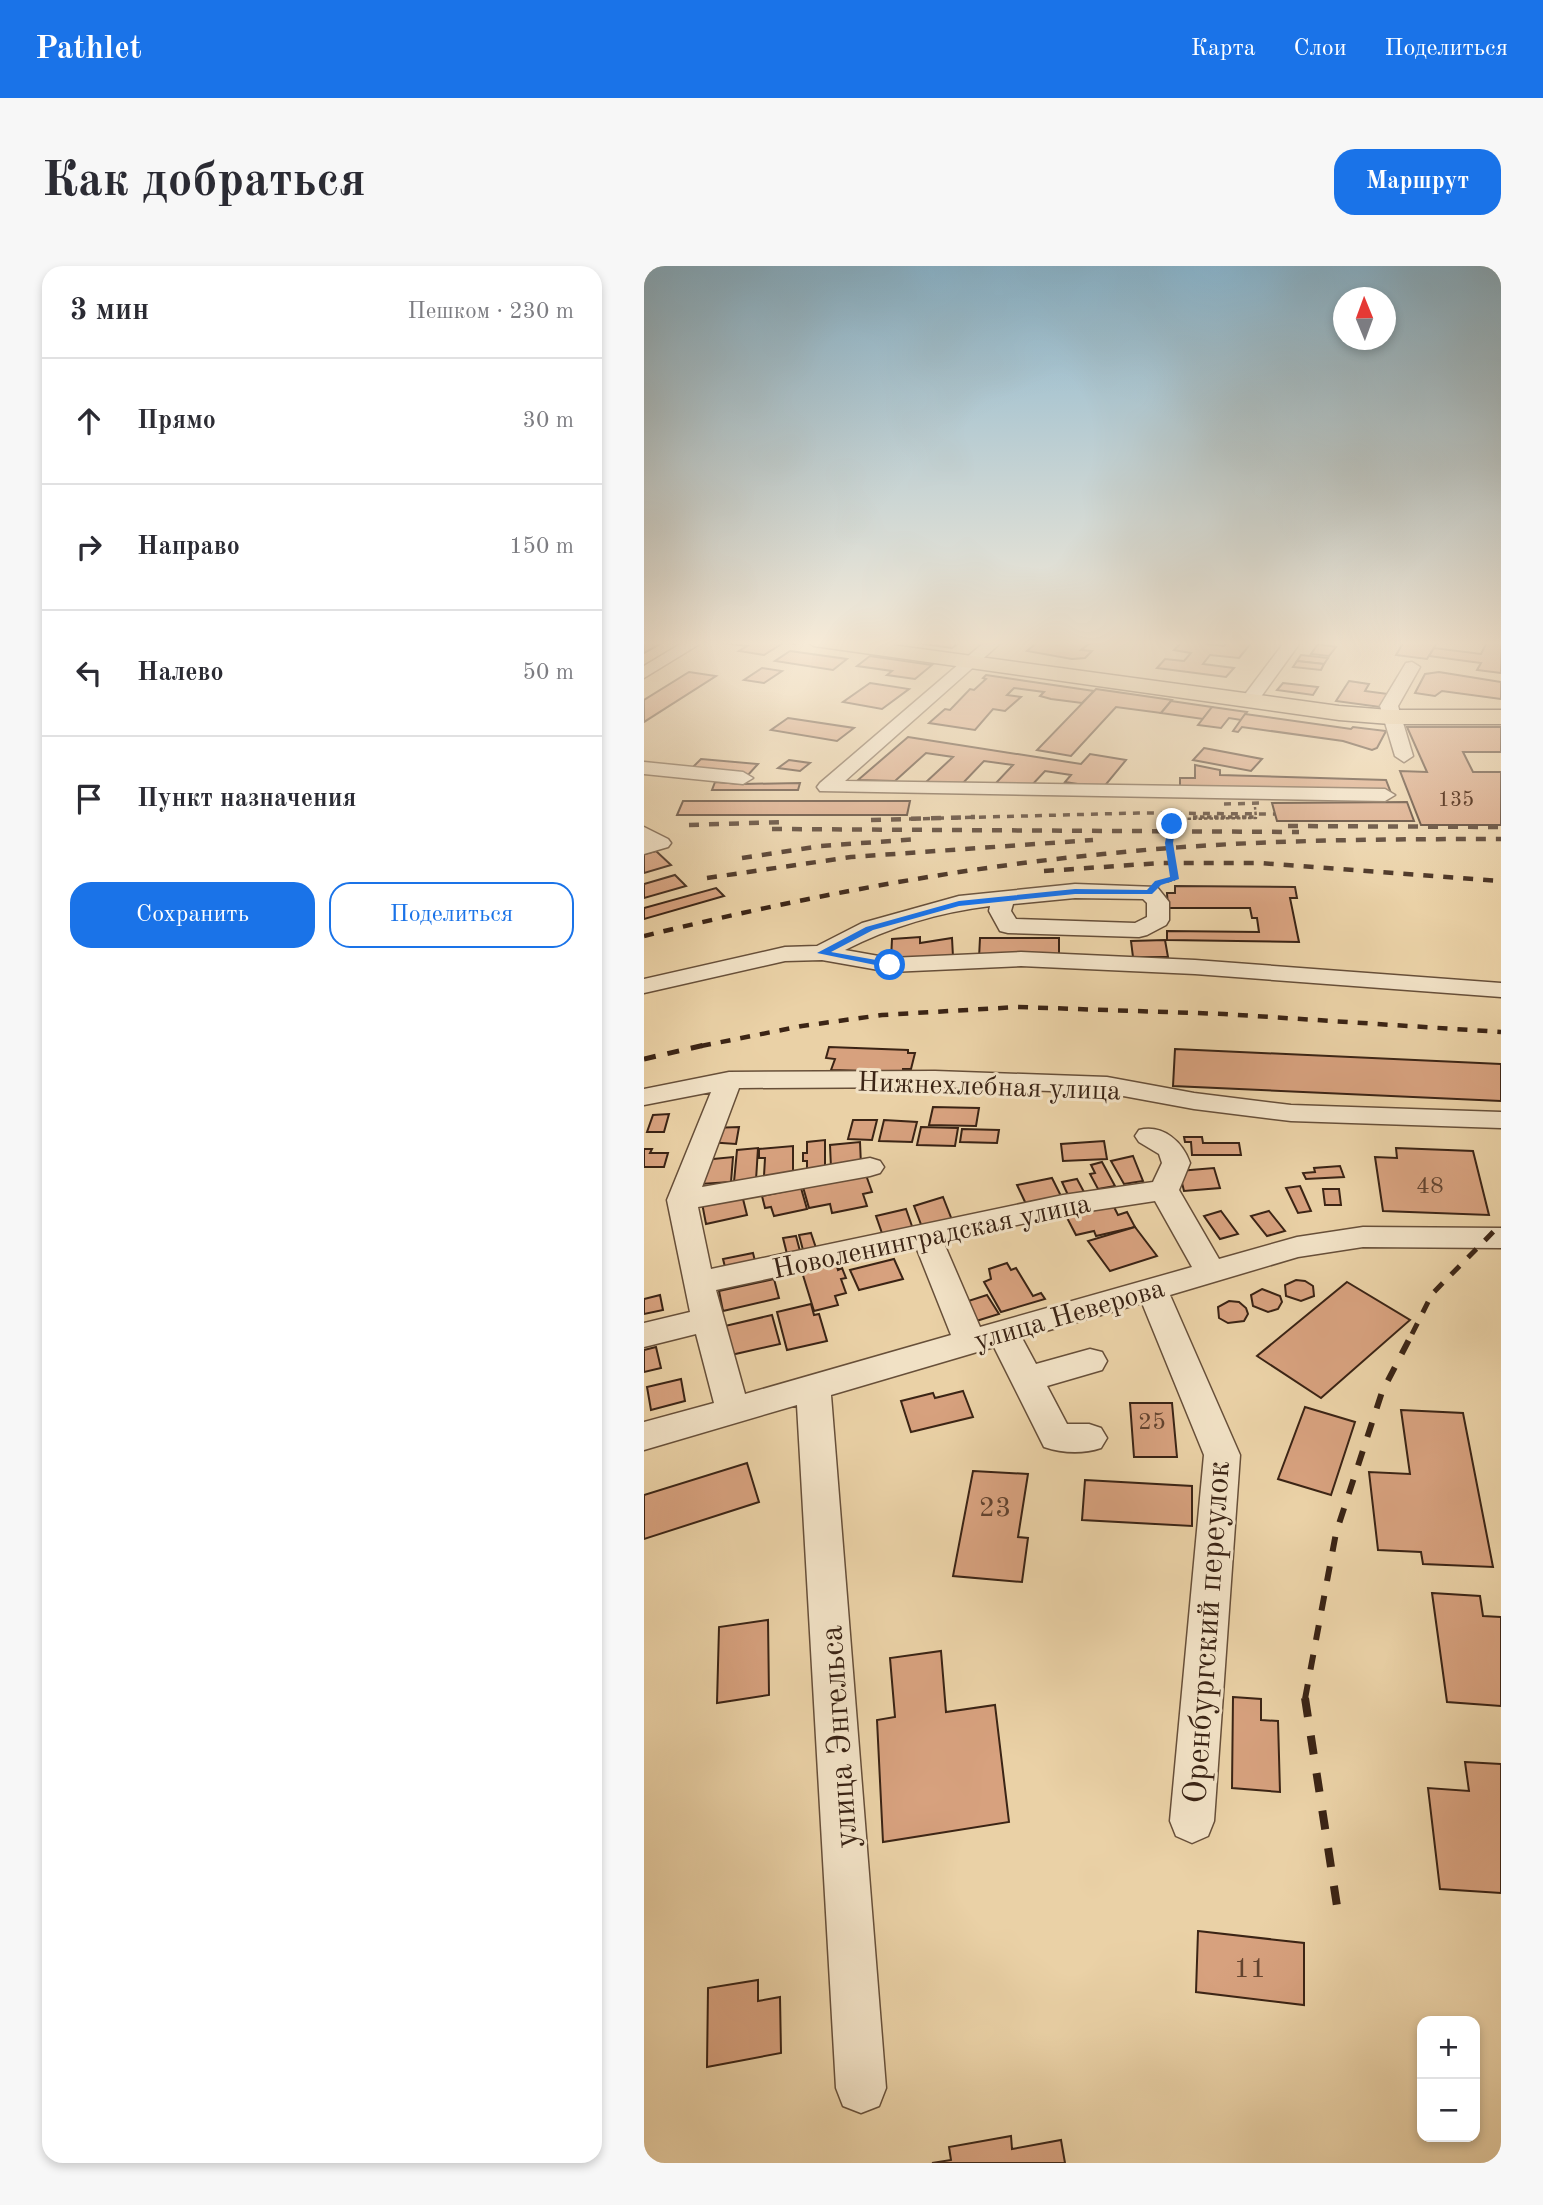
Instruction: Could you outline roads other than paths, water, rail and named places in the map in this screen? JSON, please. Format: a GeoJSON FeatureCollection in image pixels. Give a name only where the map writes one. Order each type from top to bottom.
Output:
{"type":"FeatureCollection","features":[{"type":"Feature","properties":{"kind":"street"},"geometry":{"type":"LineString","coordinates":[[894,729],[827,787],[1385,795]]}},
{"type":"Feature","properties":{"kind":"street"},"geometry":{"type":"LineString","coordinates":[[1394,729],[1405,756]]}},
{"type":"Feature","properties":{"kind":"street"},"geometry":{"type":"LineString","coordinates":[[644,768],[743,778]]}},
{"type":"Feature","properties":{"kind":"street"},"geometry":{"type":"LineString","coordinates":[[644,833],[661,843],[644,848]]}},
{"type":"Feature","properties":{"kind":"street"},"geometry":{"type":"LineString","coordinates":[[822,953],[870,928],[959,903],[1075,891],[1149,892],[1158,902],[1158,920],[1139,930],[1008,926],[1000,911],[1003,899]]}},
{"type":"Feature","properties":{"kind":"street"},"geometry":{"type":"LineString","coordinates":[[644,986],[785,954],[822,953],[890,965],[1021,959],[1195,967],[1501,990]]}},
{"type":"Feature","properties":{"kind":"street","name":"Нижнехлебная улица"},"geometry":{"type":"LineString","coordinates":[[644,1097],[729,1080],[935,1079],[1107,1085],[1194,1101],[1291,1113],[1501,1120]]}},
{"type":"Feature","properties":{"kind":"street"},"geometry":{"type":"LineString","coordinates":[[729,1080],[682,1200],[698,1283],[733,1410]]}},
{"type":"Feature","properties":{"kind":"street"},"geometry":{"type":"LineString","coordinates":[[1149,1136],[1172,1150],[1176,1163],[1164,1190],[1210,1271]]}},
{"type":"Feature","properties":{"kind":"street"},"geometry":{"type":"LineString","coordinates":[[682,1200],[870,1167]]}},
{"type":"Feature","properties":{"kind":"street","name":"Новоленинградская улица"},"geometry":{"type":"LineString","coordinates":[[698,1283],[1063,1205],[1164,1190]]}},
{"type":"Feature","properties":{"kind":"street"},"geometry":{"type":"LineString","coordinates":[[926,1235],[970,1341]]}},
{"type":"Feature","properties":{"kind":"street","name":"улица Неверова"},"geometry":{"type":"LineString","coordinates":[[644,1436],[1297,1247],[1363,1237],[1501,1238]]}},
{"type":"Feature","properties":{"kind":"street","name":"Оренбургский переулок"},"geometry":{"type":"LineString","coordinates":[[1152,1289],[1222,1455],[1192,1821]]}},
{"type":"Feature","properties":{"kind":"street"},"geometry":{"type":"LineString","coordinates":[[644,1335],[708,1319]]}},
{"type":"Feature","properties":{"kind":"street"},"geometry":{"type":"LineString","coordinates":[[1003,1332],[1056,1437],[1089,1438]]}},
{"type":"Feature","properties":{"kind":"street"},"geometry":{"type":"LineString","coordinates":[[1027,1379],[1090,1361]]}},
{"type":"Feature","properties":{"kind":"street","name":"улица Энгельса"},"geometry":{"type":"LineString","coordinates":[[813,1387],[861,2088]]}},
{"type":"Feature","properties":{"kind":"railway"},"geometry":{"type":"LineString","coordinates":[[1224,804],[1262,803]]}},
{"type":"Feature","properties":{"kind":"railway"},"geometry":{"type":"LineString","coordinates":[[909,819],[1138,813],[1275,814]]}},
{"type":"Feature","properties":{"kind":"railway"},"geometry":{"type":"LineString","coordinates":[[871,820],[975,817]]}},
{"type":"Feature","properties":{"kind":"railway"},"geometry":{"type":"LineString","coordinates":[[689,825],[783,822]]}},
{"type":"Feature","properties":{"kind":"railway"},"geometry":{"type":"LineString","coordinates":[[1288,826],[1501,827]]}},
{"type":"Feature","properties":{"kind":"railway"},"geometry":{"type":"LineString","coordinates":[[772,829],[1299,832]]}},
{"type":"Feature","properties":{"kind":"railway"},"geometry":{"type":"LineString","coordinates":[[742,858],[821,846],[918,839]]}},
{"type":"Feature","properties":{"kind":"railway"},"geometry":{"type":"LineString","coordinates":[[644,936],[872,887],[1045,860],[1153,849],[1252,843],[1501,839]]}},
{"type":"Feature","properties":{"kind":"railway"},"geometry":{"type":"LineString","coordinates":[[707,878],[851,857],[1093,840]]}},
{"type":"Feature","properties":{"kind":"railway"},"geometry":{"type":"LineString","coordinates":[[1044,871],[1161,863],[1259,863],[1501,881]]}},
{"type":"Feature","properties":{"kind":"railway"},"geometry":{"type":"LineString","coordinates":[[701,1046],[802,1026],[882,1015],[1018,1007],[1224,1014],[1501,1032]]}},
{"type":"Feature","properties":{"kind":"railway"},"geometry":{"type":"LineString","coordinates":[[644,1059],[709,1044]]}},
{"type":"Feature","properties":{"kind":"railway"},"geometry":{"type":"LineString","coordinates":[[1413,1332],[1432,1294],[1501,1224]]}},
{"type":"Feature","properties":{"kind":"railway"},"geometry":{"type":"LineString","coordinates":[[1305,1699],[1336,1533],[1382,1392],[1413,1332]]}},
{"type":"Feature","properties":{"kind":"railway"},"geometry":{"type":"LineString","coordinates":[[1305,1699],[1337,1906]]}}]}
